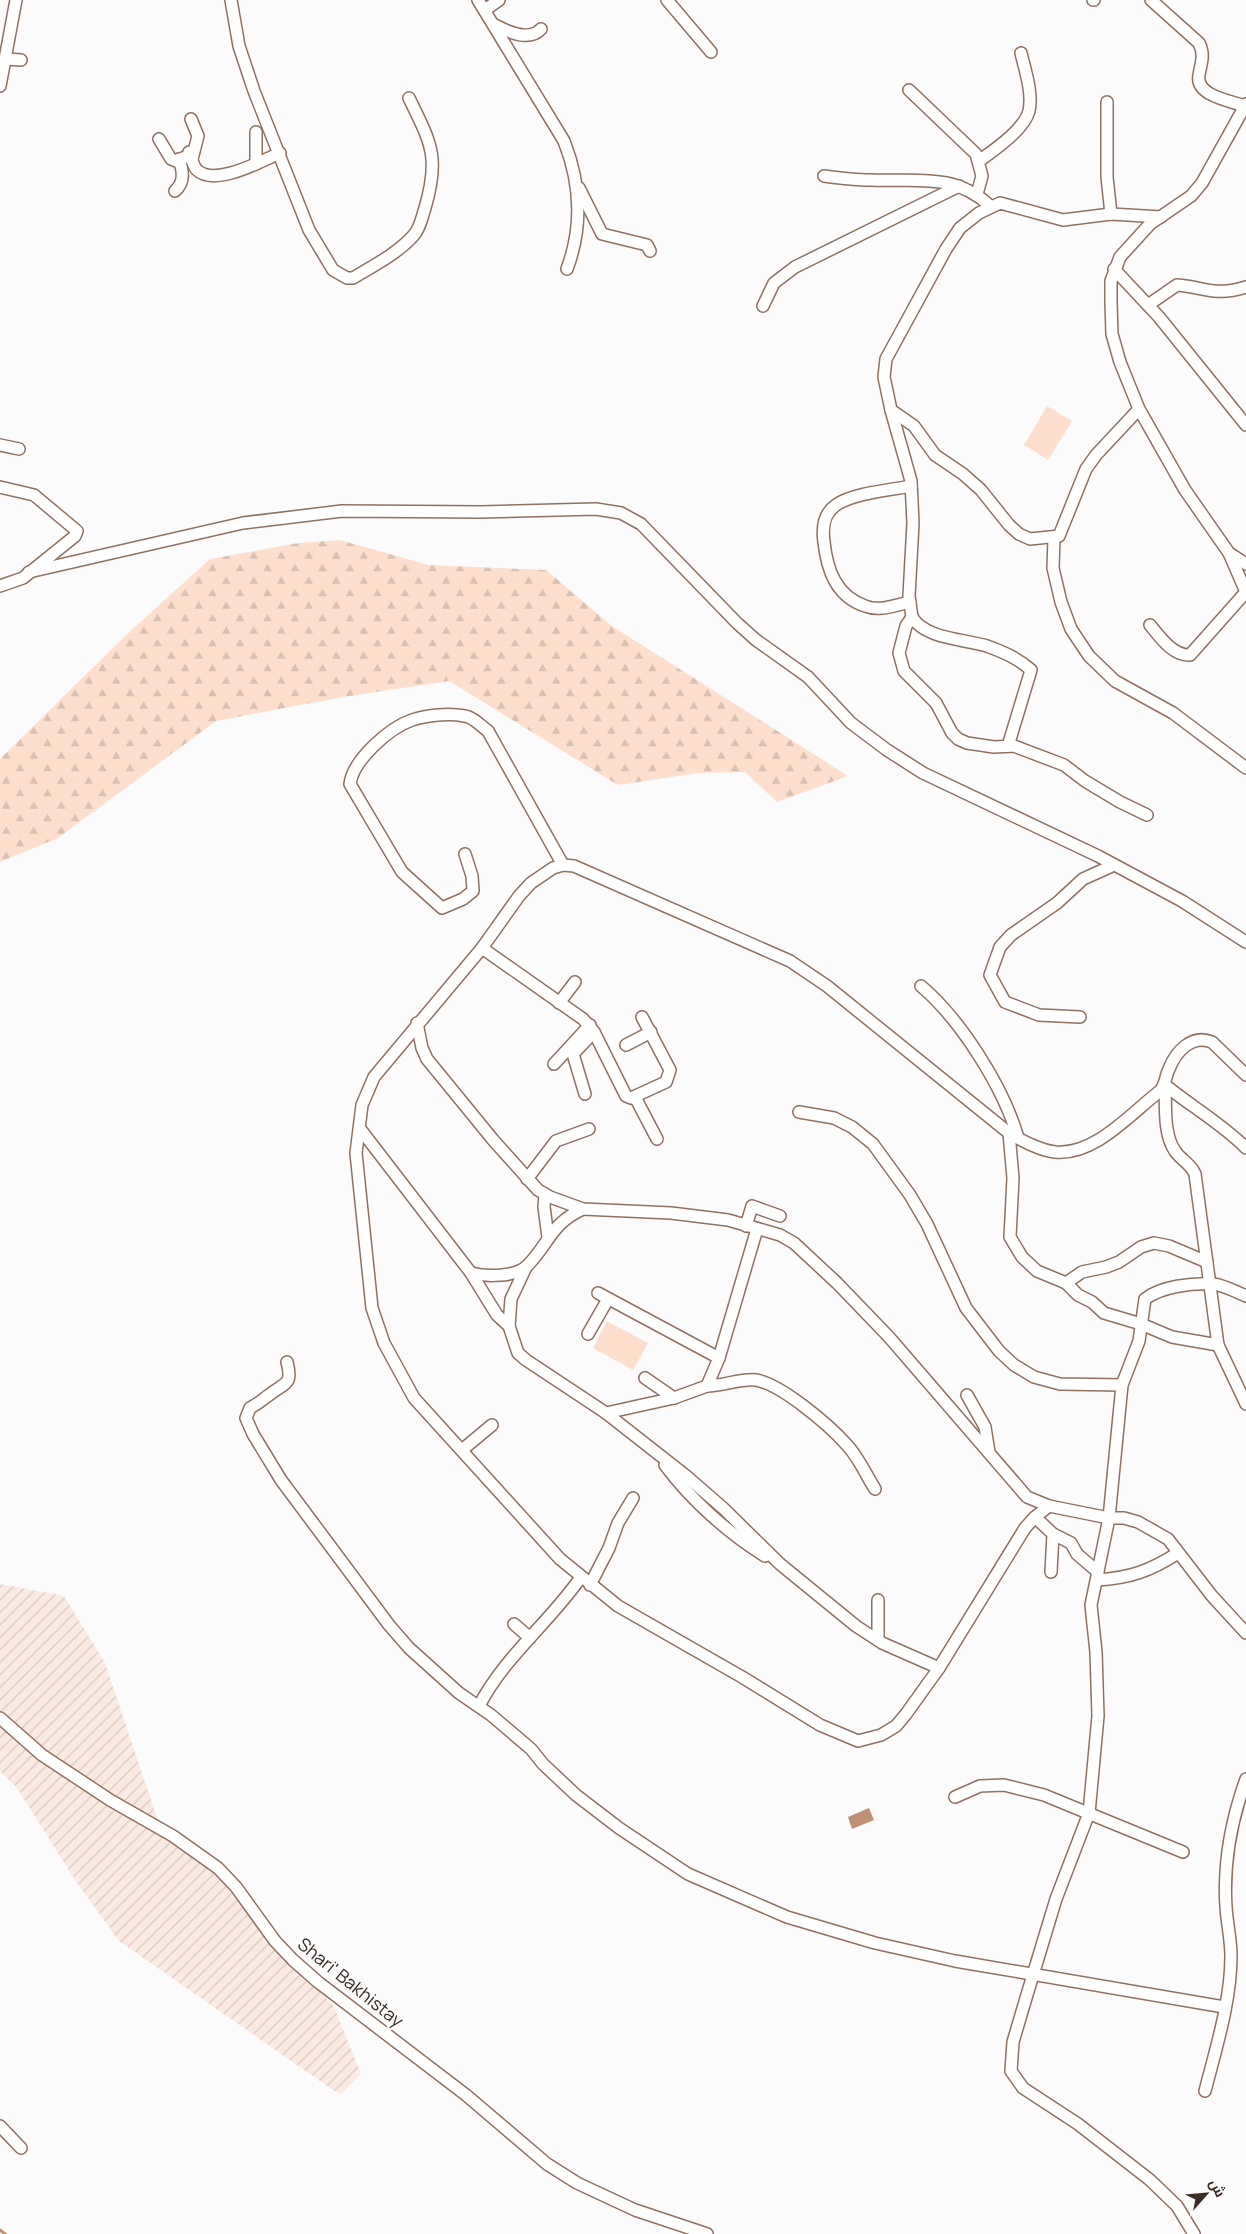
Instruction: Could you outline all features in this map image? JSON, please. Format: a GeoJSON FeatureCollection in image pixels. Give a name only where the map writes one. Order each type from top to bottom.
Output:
{"type":"FeatureCollection","features":[{"type":"Feature","properties":{"kind":"street"},"geometry":{"type":"LineString","coordinates":[[0,86],[16,0]]}},
{"type":"Feature","properties":{"kind":"street"},"geometry":{"type":"LineString","coordinates":[[231,0],[239,46],[254,91],[309,230],[326,260],[340,275],[347,278],[354,278],[405,244],[420,225],[430,189],[433,154],[430,140],[410,98]]}},
{"type":"Feature","properties":{"kind":"street"},"geometry":{"type":"LineString","coordinates":[[498,0],[482,5],[564,141],[576,182],[602,234],[647,245],[650,251]]}},
{"type":"Feature","properties":{"kind":"street"},"geometry":{"type":"LineString","coordinates":[[667,0],[710,52]]}},
{"type":"Feature","properties":{"kind":"street"},"geometry":{"type":"LineString","coordinates":[[1150,625],[1182,655],[1190,655],[1246,592],[1229,552],[1185,490],[1139,408],[1120,362],[1112,334],[1111,281],[1114,268],[1135,239],[1190,196],[1202,183],[1245,105],[1214,96],[1202,87],[1198,78],[1203,54],[1199,43],[1151,0]]}},
{"type":"Feature","properties":{"kind":"street"},"geometry":{"type":"LineString","coordinates":[[494,24],[508,32],[526,35],[533,34],[541,29]]}},
{"type":"Feature","properties":{"kind":"street"},"geometry":{"type":"LineString","coordinates":[[979,161],[1013,134],[1029,112],[1027,79],[1021,53]]}},
{"type":"Feature","properties":{"kind":"street"},"geometry":{"type":"LineString","coordinates":[[6,58],[21,60]]}},
{"type":"Feature","properties":{"kind":"street"},"geometry":{"type":"LineString","coordinates":[[909,90],[970,146],[979,161],[982,176],[977,194]]}},
{"type":"Feature","properties":{"kind":"street"},"geometry":{"type":"LineString","coordinates":[[1107,102],[1107,178],[1111,214]]}},
{"type":"Feature","properties":{"kind":"street"},"geometry":{"type":"LineString","coordinates":[[159,140],[171,160],[196,152],[198,136],[191,119]]}},
{"type":"Feature","properties":{"kind":"street"},"geometry":{"type":"LineString","coordinates":[[256,132],[256,164]]}},
{"type":"Feature","properties":{"kind":"street"},"geometry":{"type":"LineString","coordinates":[[188,156],[196,170],[205,175],[216,176],[256,164],[280,153]]}},
{"type":"Feature","properties":{"kind":"street"},"geometry":{"type":"LineString","coordinates":[[175,192],[182,181],[188,156]]}},
{"type":"Feature","properties":{"kind":"street"},"geometry":{"type":"LineString","coordinates":[[824,176],[870,180],[921,179],[959,186],[977,194],[990,206]]}},
{"type":"Feature","properties":{"kind":"street"},"geometry":{"type":"LineString","coordinates":[[567,269],[576,245],[578,225],[576,182]]}},
{"type":"Feature","properties":{"kind":"street"},"geometry":{"type":"LineString","coordinates":[[763,306],[774,283],[795,267],[959,186]]}},
{"type":"Feature","properties":{"kind":"street"},"geometry":{"type":"LineString","coordinates":[[1008,746],[1031,670],[1020,660],[986,646],[928,630],[916,624],[912,617],[910,602],[913,523],[911,486],[906,458],[891,410],[884,377],[886,359],[960,228],[990,206],[1000,203],[1063,220],[1111,214],[1161,217]]}},
{"type":"Feature","properties":{"kind":"street"},"geometry":{"type":"LineString","coordinates":[[1114,268],[1148,305],[1246,425]]}},
{"type":"Feature","properties":{"kind":"street"},"geometry":{"type":"LineString","coordinates":[[1148,305],[1177,285],[1206,291],[1230,292],[1246,287]]}},
{"type":"Feature","properties":{"kind":"street"},"geometry":{"type":"LineString","coordinates":[[891,410],[914,426],[935,455],[963,474],[981,490],[1012,529],[1030,539],[1054,538],[1060,534],[1068,509],[1086,469],[1096,455],[1139,408]]}},
{"type":"Feature","properties":{"kind":"street"},"geometry":{"type":"LineString","coordinates":[[0,445],[19,448]]}},
{"type":"Feature","properties":{"kind":"street"},"geometry":{"type":"LineString","coordinates":[[910,602],[874,608],[859,604],[846,595],[834,582],[827,565],[823,530],[828,513],[842,502],[911,486]]}},
{"type":"Feature","properties":{"kind":"street"},"geometry":{"type":"LineString","coordinates":[[0,487],[34,495],[77,531],[75,536],[23,578],[0,586]]}},
{"type":"Feature","properties":{"kind":"street"},"geometry":{"type":"LineString","coordinates":[[29,572],[242,522],[342,511],[480,512],[596,509],[621,513],[641,524],[737,623],[756,640],[808,677],[851,722],[887,750],[923,772],[1055,834],[1182,901],[1246,942]]}},
{"type":"Feature","properties":{"kind":"street"},"geometry":{"type":"LineString","coordinates":[[1054,538],[1053,568],[1060,595],[1071,629],[1089,656],[1115,681],[1173,713],[1246,768]]}},
{"type":"Feature","properties":{"kind":"street"},"geometry":{"type":"LineString","coordinates":[[1229,552],[1246,564]]}},
{"type":"Feature","properties":{"kind":"street"},"geometry":{"type":"LineString","coordinates":[[912,617],[906,626],[900,653],[904,671],[936,703],[952,733],[958,739],[967,743],[994,747],[1008,746],[1064,765],[1085,781],[1120,802],[1147,815]]}},
{"type":"Feature","properties":{"kind":"street"},"geometry":{"type":"LineString","coordinates":[[465,854],[472,876],[473,891],[463,899],[442,908],[402,872],[350,784],[355,766],[387,735],[411,720],[430,716],[467,716],[488,731],[562,865]]}},
{"type":"Feature","properties":{"kind":"street"},"geometry":{"type":"LineString","coordinates":[[1049,1506],[1034,1516],[1025,1528],[939,1668],[896,1726],[868,1739],[858,1741],[849,1739],[820,1725],[742,1677],[639,1620],[590,1585],[560,1559],[414,1398],[402,1378],[377,1326],[372,1308],[356,1153],[361,1130],[362,1105],[374,1077],[482,948],[531,883],[542,874],[562,865],[574,866],[790,961],[828,986],[1013,1135],[1048,1150],[1072,1151],[1093,1142],[1114,1128],[1165,1085]]}},
{"type":"Feature","properties":{"kind":"street"},"geometry":{"type":"LineString","coordinates":[[1080,1017],[1039,1015],[1005,1002],[990,975],[992,964],[1000,947],[1011,935],[1057,903],[1083,879],[1114,866]]}},
{"type":"Feature","properties":{"kind":"street"},"geometry":{"type":"LineString","coordinates":[[482,948],[592,1029],[626,1096],[636,1097],[666,1082],[670,1070],[642,1017]]}},
{"type":"Feature","properties":{"kind":"street"},"geometry":{"type":"LineString","coordinates":[[559,1003],[575,982]]}},
{"type":"Feature","properties":{"kind":"street"},"geometry":{"type":"LineString","coordinates":[[921,986],[955,1023],[984,1066],[1013,1120],[1014,1178],[1010,1237],[1022,1257],[1038,1271],[1066,1283],[1078,1295],[1092,1302],[1104,1313],[1141,1324],[1172,1337],[1218,1345]]}},
{"type":"Feature","properties":{"kind":"street"},"geometry":{"type":"LineString","coordinates":[[417,1024],[422,1048],[427,1059],[527,1179],[544,1194],[583,1209],[672,1212],[728,1220],[794,1243],[810,1256],[889,1337],[1027,1497],[1049,1506],[1110,1518],[1124,1518],[1156,1531],[1168,1539],[1212,1596],[1246,1633]]}},
{"type":"Feature","properties":{"kind":"street"},"geometry":{"type":"LineString","coordinates":[[554,1064],[592,1029]]}},
{"type":"Feature","properties":{"kind":"street"},"geometry":{"type":"LineString","coordinates":[[585,1094],[573,1054],[592,1029]]}},
{"type":"Feature","properties":{"kind":"street"},"geometry":{"type":"LineString","coordinates":[[626,1045],[651,1032]]}},
{"type":"Feature","properties":{"kind":"street"},"geometry":{"type":"LineString","coordinates":[[1246,1075],[1212,1042],[1198,1039],[1188,1043],[1180,1052],[1170,1066],[1165,1085],[1169,1139],[1174,1150],[1193,1168],[1196,1174],[1218,1345],[1246,1404]]}},
{"type":"Feature","properties":{"kind":"street"},"geometry":{"type":"LineString","coordinates":[[1165,1085],[1186,1102],[1210,1116],[1246,1148]]}},
{"type":"Feature","properties":{"kind":"street"},"geometry":{"type":"LineString","coordinates":[[636,1097],[657,1139]]}},
{"type":"Feature","properties":{"kind":"street"},"geometry":{"type":"LineString","coordinates":[[799,1112],[834,1118],[852,1127],[873,1144],[905,1188],[923,1217],[966,1308],[999,1351],[1014,1365],[1034,1377],[1060,1384],[1122,1385]]}},
{"type":"Feature","properties":{"kind":"street"},"geometry":{"type":"LineString","coordinates":[[527,1179],[556,1140],[589,1129]]}},
{"type":"Feature","properties":{"kind":"street"},"geometry":{"type":"LineString","coordinates":[[361,1130],[472,1273],[497,1315],[509,1326]]}},
{"type":"Feature","properties":{"kind":"street"},"geometry":{"type":"LineString","coordinates":[[544,1194],[548,1237]]}},
{"type":"Feature","properties":{"kind":"street"},"geometry":{"type":"LineString","coordinates":[[707,1386],[719,1358],[751,1227],[752,1206],[780,1216]]}},
{"type":"Feature","properties":{"kind":"street"},"geometry":{"type":"LineString","coordinates":[[583,1209],[568,1216],[548,1237],[526,1267],[510,1299],[509,1326],[518,1352],[526,1360],[606,1413],[655,1451],[723,1508],[780,1564],[856,1626],[878,1640],[939,1668]]}},
{"type":"Feature","properties":{"kind":"street"},"geometry":{"type":"LineString","coordinates":[[1066,1283],[1082,1272],[1119,1262],[1141,1247],[1154,1243],[1181,1250],[1207,1262]]}},
{"type":"Feature","properties":{"kind":"street"},"geometry":{"type":"LineString","coordinates":[[472,1273],[484,1276],[502,1275],[526,1267]]}},
{"type":"Feature","properties":{"kind":"street"},"geometry":{"type":"LineString","coordinates":[[1194,2234],[1177,2206],[1150,2180],[1078,2124],[1023,2088],[1011,2071],[1013,2042],[1033,1974],[1056,1900],[1089,1813],[1098,1716],[1096,1652],[1091,1604],[1110,1518],[1122,1385],[1139,1341],[1143,1304],[1150,1295],[1182,1286],[1210,1285],[1230,1289],[1246,1296]]}},
{"type":"Feature","properties":{"kind":"street"},"geometry":{"type":"LineString","coordinates":[[588,1334],[603,1296],[719,1358]]}},
{"type":"Feature","properties":{"kind":"street"},"geometry":{"type":"LineString","coordinates":[[287,1362],[290,1376],[288,1382],[268,1395],[262,1402],[250,1408],[246,1418],[253,1434],[292,1496],[389,1625],[409,1648],[440,1677],[531,1749],[542,1764],[619,1828],[688,1874],[787,1917],[875,1943],[955,1960],[1224,2007]]}},
{"type":"Feature","properties":{"kind":"street"},"geometry":{"type":"LineString","coordinates":[[645,1378],[674,1398]]}},
{"type":"Feature","properties":{"kind":"street"},"geometry":{"type":"LineString","coordinates":[[606,1413],[674,1398],[707,1386],[724,1386],[739,1381],[756,1380],[774,1387],[796,1400],[847,1445],[875,1489]]}},
{"type":"Feature","properties":{"kind":"street"},"geometry":{"type":"LineString","coordinates":[[967,1395],[985,1427],[990,1452]]}},
{"type":"Feature","properties":{"kind":"street"},"geometry":{"type":"LineString","coordinates":[[462,1450],[492,1424]]}},
{"type":"Feature","properties":{"kind":"street"},"geometry":{"type":"LineString","coordinates":[[590,1585],[609,1548],[618,1523],[633,1498]]}},
{"type":"Feature","properties":{"kind":"street"},"geometry":{"type":"LineString","coordinates":[[1034,1516],[1053,1534],[1071,1543],[1077,1554],[1097,1576],[1129,1576],[1146,1571],[1178,1553]]}},
{"type":"Feature","properties":{"kind":"street"},"geometry":{"type":"LineString","coordinates":[[1051,1572],[1053,1534]]}},
{"type":"Feature","properties":{"kind":"street"},"geometry":{"type":"LineString","coordinates":[[479,1706],[490,1685],[562,1604],[581,1577]]}},
{"type":"Feature","properties":{"kind":"street"},"geometry":{"type":"LineString","coordinates":[[878,1600],[878,1640]]}},
{"type":"Feature","properties":{"kind":"street"},"geometry":{"type":"LineString","coordinates":[[514,1624],[530,1638]]}},
{"type":"Feature","properties":{"kind":"street","name":"Shari' Bakhistay"},"geometry":{"type":"LineString","coordinates":[[0,1718],[49,1760],[110,1800],[172,1836],[218,1868],[236,1887],[275,1942],[304,1969],[466,2095],[547,2164],[578,2184],[635,2210],[707,2234]]}},
{"type":"Feature","properties":{"kind":"street"},"geometry":{"type":"LineString","coordinates":[[1205,2091],[1224,2007],[1231,1954],[1226,1905],[1227,1846],[1234,1813],[1246,1780]]}},
{"type":"Feature","properties":{"kind":"street"},"geometry":{"type":"LineString","coordinates":[[955,1797],[980,1786],[1004,1785],[1044,1795],[1183,1852]]}},
{"type":"Feature","properties":{"kind":"street"},"geometry":{"type":"LineString","coordinates":[[0,2126],[21,2148]]}},
{"type":"Feature","properties":{"kind":"shaded area"},"geometry":{"type":"Polygon","coordinates":[[[0,1584],[64,1596],[105,1663],[162,1833],[220,1874],[264,1930],[334,2007],[361,2074],[340,2095],[119,1941],[77,1883],[17,1788],[0,1771],[0,1584]]]}},
{"type":"Feature","properties":{"kind":"shaded area"},"geometry":{"type":"Polygon","coordinates":[[[869,1808],[874,1820],[852,1829],[848,1817],[869,1808]]]}},
{"type":"Feature","properties":{"kind":"green space"},"geometry":{"type":"Polygon","coordinates":[[[1047,406],[1072,421],[1048,460],[1024,445],[1047,406]]]}},
{"type":"Feature","properties":{"kind":"green space"},"geometry":{"type":"Polygon","coordinates":[[[340,540],[429,565],[546,570],[612,626],[848,776],[777,802],[745,772],[698,773],[618,785],[449,681],[343,697],[216,721],[58,838],[0,862],[0,759],[126,635],[210,559],[298,543],[340,540]]]}},
{"type":"Feature","properties":{"kind":"green space"},"geometry":{"type":"Polygon","coordinates":[[[607,1321],[648,1343],[633,1370],[593,1348],[607,1321]]]}},
{"type":"Feature","properties":{"kind":"waterway"},"geometry":{"type":"LineString","coordinates":[[0,2230],[5,2234]]}}]}
